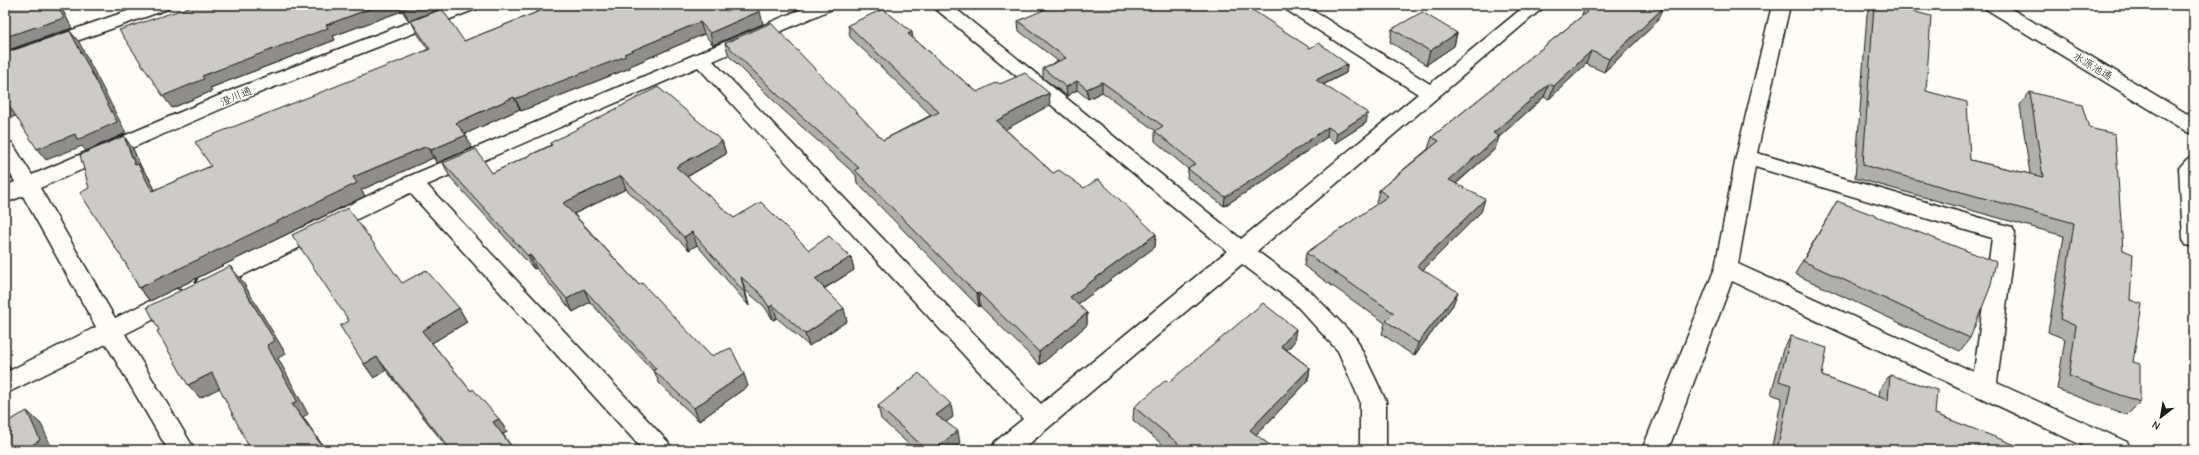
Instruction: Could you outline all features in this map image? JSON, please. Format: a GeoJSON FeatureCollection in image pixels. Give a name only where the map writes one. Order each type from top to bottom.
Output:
{"type":"FeatureCollection","features":[{"type":"Feature","properties":{"kind":"street"},"geometry":{"type":"LineString","coordinates":[[5,60],[162,5]]}},
{"type":"Feature","properties":{"kind":"street","name":"澄川通"},"geometry":{"type":"LineString","coordinates":[[5,195],[244,92],[470,5]]}},
{"type":"Feature","properties":{"kind":"street"},"geometry":{"type":"LineString","coordinates":[[5,384],[110,330],[413,183],[826,5]]}},
{"type":"Feature","properties":{"kind":"street"},"geometry":{"type":"LineString","coordinates":[[940,5],[1241,251],[1303,298],[1347,345],[1373,401],[1373,450]]}},
{"type":"Feature","properties":{"kind":"street"},"geometry":{"type":"LineString","coordinates":[[1291,5],[1430,93]]}},
{"type":"Feature","properties":{"kind":"street"},"geometry":{"type":"LineString","coordinates":[[1004,450],[1537,5]]}},
{"type":"Feature","properties":{"kind":"street"},"geometry":{"type":"LineString","coordinates":[[1655,450],[1726,268],[1746,157],[1781,5]]}},
{"type":"Feature","properties":{"kind":"street","name":"水源池通"},"geometry":{"type":"LineString","coordinates":[[1992,5],[2194,127]]}},
{"type":"Feature","properties":{"kind":"street"},"geometry":{"type":"LineString","coordinates":[[701,59],[1040,420]]}},
{"type":"Feature","properties":{"kind":"street"},"geometry":{"type":"LineString","coordinates":[[5,148],[28,185],[110,330],[182,450]]}},
{"type":"Feature","properties":{"kind":"street"},"geometry":{"type":"LineString","coordinates":[[1746,157],[2004,233],[1984,387]]}},
{"type":"Feature","properties":{"kind":"street"},"geometry":{"type":"LineString","coordinates":[[2194,164],[2189,168],[2194,238]]}},
{"type":"Feature","properties":{"kind":"street"},"geometry":{"type":"LineString","coordinates":[[413,183],[659,450]]}},
{"type":"Feature","properties":{"kind":"street"},"geometry":{"type":"LineString","coordinates":[[1726,268],[2118,450]]}},
{"type":"Feature","properties":{"kind":"building"},"geometry":{"type":"Polygon","coordinates":[[[5,5],[57,5],[64,18],[5,37],[5,5]]]}},
{"type":"Feature","properties":{"kind":"building"},"geometry":{"type":"Polygon","coordinates":[[[196,5],[380,5],[326,25],[328,28],[202,76],[204,79],[163,96],[119,30],[196,5]]]}},
{"type":"Feature","properties":{"kind":"building"},"geometry":{"type":"Polygon","coordinates":[[[400,5],[413,5],[403,9],[400,5]]]}},
{"type":"Feature","properties":{"kind":"building"},"geometry":{"type":"Polygon","coordinates":[[[541,5],[754,5],[760,11],[710,33],[700,22],[624,54],[626,56],[515,99],[514,97],[456,123],[466,135],[431,150],[427,146],[353,177],[357,183],[139,288],[126,264],[80,193],[89,188],[80,155],[124,136],[135,165],[138,164],[152,191],[211,166],[195,142],[430,49],[411,21],[442,9],[464,41],[545,9],[541,5]]]}},
{"type":"Feature","properties":{"kind":"building"},"geometry":{"type":"Polygon","coordinates":[[[1055,5],[1245,5],[1310,48],[1319,43],[1347,64],[1316,80],[1368,113],[1337,133],[1328,127],[1263,173],[1225,197],[1188,169],[1195,164],[1155,131],[1163,126],[1102,82],[1087,89],[1077,81],[1066,87],[1043,68],[1066,58],[1018,21],[1055,5]]]}},
{"type":"Feature","properties":{"kind":"building"},"geometry":{"type":"Polygon","coordinates":[[[1589,5],[1663,5],[1662,9],[1609,59],[1591,51],[1554,86],[1549,84],[1493,133],[1499,136],[1449,180],[1485,199],[1417,266],[1458,292],[1418,343],[1386,321],[1394,313],[1306,253],[1388,196],[1379,190],[1439,141],[1432,137],[1587,12],[1584,8],[1589,5]]]}},
{"type":"Feature","properties":{"kind":"building"},"geometry":{"type":"Polygon","coordinates":[[[1874,5],[1888,5],[1931,16],[1926,91],[1967,102],[1970,160],[2043,177],[2030,92],[2082,105],[2089,128],[2115,134],[2123,250],[2133,254],[2130,300],[2142,304],[2133,362],[2140,364],[2140,402],[2069,376],[2076,326],[2060,319],[2074,223],[1863,165],[1874,5]]]}},
{"type":"Feature","properties":{"kind":"building"},"geometry":{"type":"Polygon","coordinates":[[[883,9],[912,32],[908,34],[977,92],[997,82],[1000,84],[1025,73],[1049,93],[996,121],[1053,173],[1059,170],[1084,188],[1098,179],[1156,234],[1070,297],[1087,313],[1039,352],[979,293],[977,294],[855,170],[859,168],[779,96],[725,43],[771,23],[883,140],[939,112],[848,25],[883,9]]]}},
{"type":"Feature","properties":{"kind":"building"},"geometry":{"type":"Polygon","coordinates":[[[1422,12],[1457,33],[1430,51],[1392,29],[1422,12]]]}},
{"type":"Feature","properties":{"kind":"building"},"geometry":{"type":"Polygon","coordinates":[[[70,31],[117,122],[77,140],[75,134],[37,149],[8,104],[5,106],[5,53],[70,31]]]}},
{"type":"Feature","properties":{"kind":"building"},"geometry":{"type":"Polygon","coordinates":[[[658,87],[722,141],[676,167],[734,218],[761,202],[809,250],[829,236],[851,257],[815,279],[844,308],[805,334],[773,305],[769,307],[760,293],[741,277],[745,293],[692,232],[684,237],[621,176],[563,203],[639,285],[642,283],[711,356],[731,348],[744,374],[694,408],[653,370],[656,369],[584,289],[567,299],[530,255],[528,256],[443,163],[476,149],[492,173],[552,145],[550,143],[658,87]]]}},
{"type":"Feature","properties":{"kind":"building"},"geometry":{"type":"Polygon","coordinates":[[[1837,201],[1996,262],[1990,288],[1970,338],[1803,261],[1837,201]]]}},
{"type":"Feature","properties":{"kind":"building"},"geometry":{"type":"Polygon","coordinates":[[[348,208],[402,283],[426,270],[459,308],[422,331],[471,391],[473,389],[499,419],[493,422],[514,450],[451,450],[377,357],[364,364],[340,326],[349,321],[292,235],[348,208]]]}},
{"type":"Feature","properties":{"kind":"building"},"geometry":{"type":"Polygon","coordinates":[[[230,266],[275,341],[267,345],[297,401],[292,404],[325,450],[247,450],[246,448],[249,447],[212,373],[188,385],[157,331],[159,330],[147,307],[230,266]]]}},
{"type":"Feature","properties":{"kind":"building"},"geometry":{"type":"Polygon","coordinates":[[[1263,303],[1296,329],[1281,346],[1310,368],[1250,430],[1276,450],[1186,450],[1134,407],[1166,380],[1169,382],[1263,303]]]}},
{"type":"Feature","properties":{"kind":"building"},"geometry":{"type":"Polygon","coordinates":[[[1791,336],[1827,348],[1822,376],[1888,400],[1890,375],[1937,390],[1935,414],[2026,450],[1777,450],[1791,385],[1779,381],[1791,336]]]}},
{"type":"Feature","properties":{"kind":"building"},"geometry":{"type":"Polygon","coordinates":[[[919,373],[951,404],[936,415],[958,431],[933,450],[927,450],[878,406],[919,373]]]}},
{"type":"Feature","properties":{"kind":"building"},"geometry":{"type":"Polygon","coordinates":[[[27,411],[40,440],[30,446],[32,450],[5,450],[5,423],[27,411]]]}}]}
